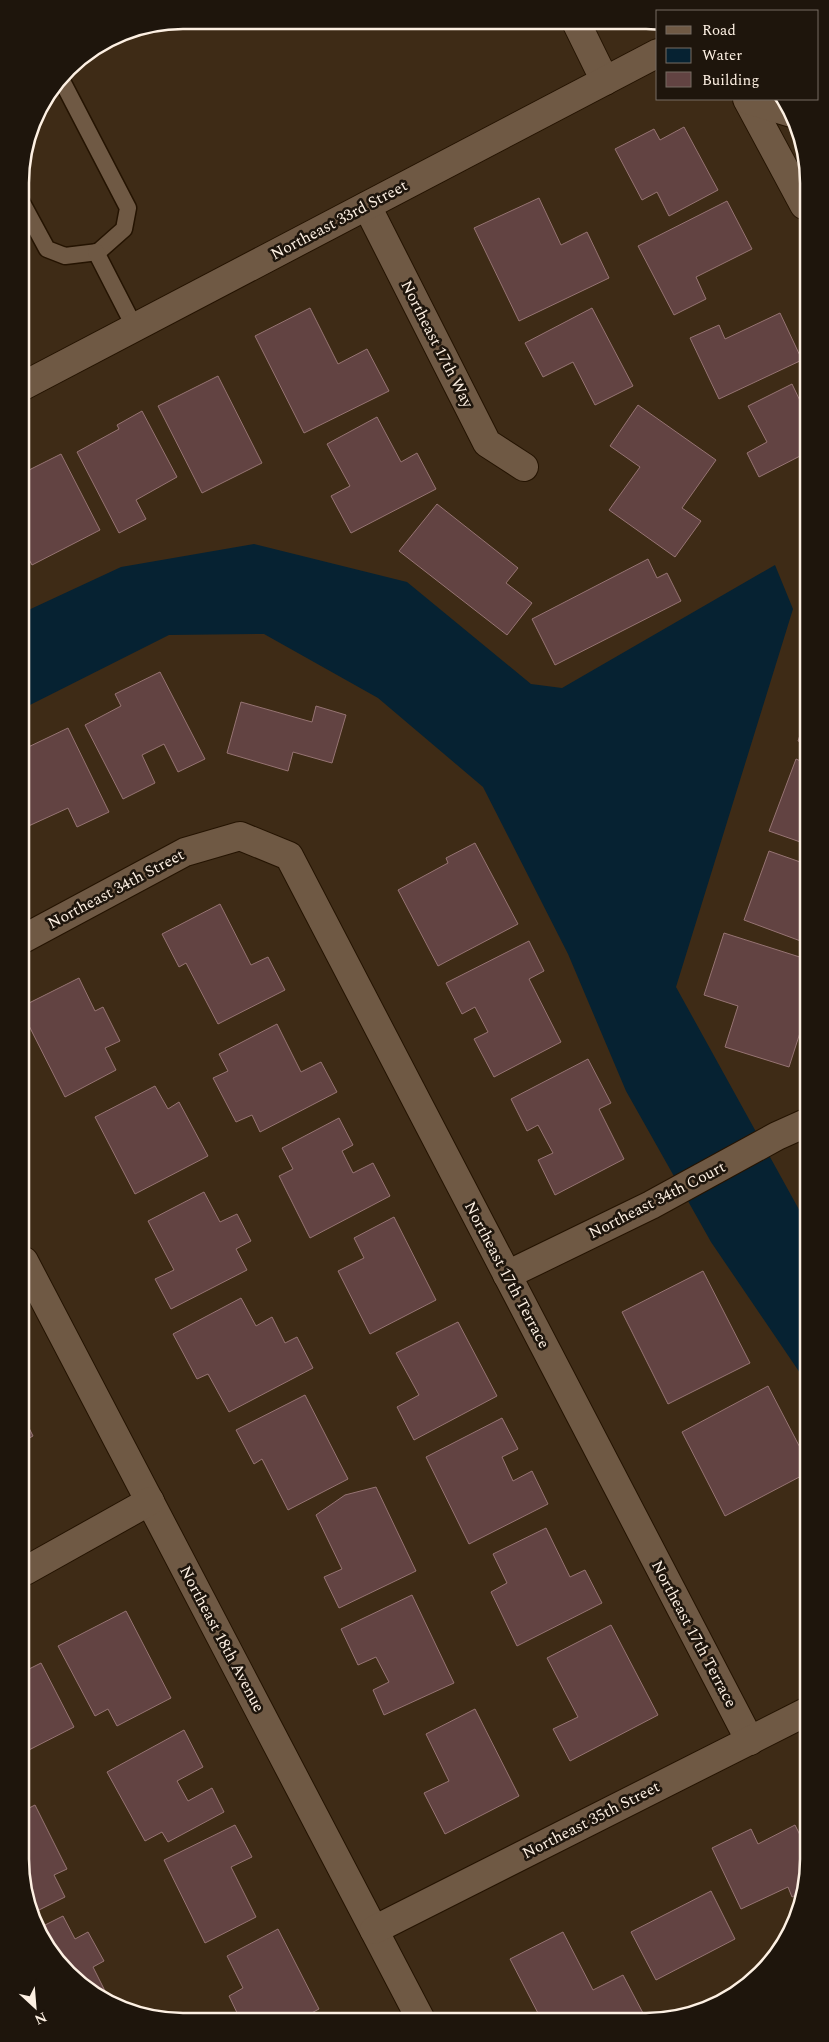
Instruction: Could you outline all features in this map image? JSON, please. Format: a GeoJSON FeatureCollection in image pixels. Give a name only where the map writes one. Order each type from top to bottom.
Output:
{"type":"FeatureCollection","features":[{"type":"Feature","properties":{"kind":"street"},"geometry":{"type":"LineString","coordinates":[[579,29],[605,81]]}},
{"type":"Feature","properties":{"kind":"street","name":"Northeast 33rd Street"},"geometry":{"type":"LineString","coordinates":[[29,384],[656,54]]}},
{"type":"Feature","properties":{"kind":"street"},"geometry":{"type":"LineString","coordinates":[[748,100],[800,198]]}},
{"type":"Feature","properties":{"kind":"street"},"geometry":{"type":"LineString","coordinates":[[750,100],[782,110]]}},
{"type":"Feature","properties":{"kind":"street","name":"Northeast 17th Way"},"geometry":{"type":"LineString","coordinates":[[367,206],[487,443],[524,467]]}},
{"type":"Feature","properties":{"kind":"street","name":"Northeast 34th Street"},"geometry":{"type":"LineString","coordinates":[[29,936],[185,852],[240,836]]}},
{"type":"Feature","properties":{"kind":"street","name":"Northeast 17th Terrace"},"geometry":{"type":"LineString","coordinates":[[240,836],[289,856],[750,1741]]}},
{"type":"Feature","properties":{"kind":"street","name":"Northeast 34th Court"},"geometry":{"type":"LineString","coordinates":[[507,1275],[651,1205],[777,1136],[800,1126]]}},
{"type":"Feature","properties":{"kind":"street","name":"Northeast 18th Avenue"},"geometry":{"type":"LineString","coordinates":[[29,1270],[417,2013]]}},
{"type":"Feature","properties":{"kind":"street"},"geometry":{"type":"LineString","coordinates":[[29,1568],[150,1500]]}},
{"type":"Feature","properties":{"kind":"street","name":"Northeast 35th Street"},"geometry":{"type":"LineString","coordinates":[[374,1930],[800,1715]]}},
{"type":"Feature","properties":{"kind":"lane"},"geometry":{"type":"LineString","coordinates":[[29,216],[47,249],[65,256],[98,252],[124,229],[128,208],[64,85]]}},
{"type":"Feature","properties":{"kind":"lane"},"geometry":{"type":"LineString","coordinates":[[96,252],[135,328]]}},
{"type":"Feature","properties":{"kind":"water"},"geometry":{"type":"Polygon","coordinates":[[[254,544],[407,582],[531,684],[562,688],[775,565],[793,609],[676,987],[800,1211],[800,1373],[711,1242],[626,1091],[568,954],[483,787],[378,698],[264,634],[169,635],[29,705],[29,610],[121,567],[254,544]]]}},
{"type":"Feature","properties":{"kind":"building"},"geometry":{"type":"Polygon","coordinates":[[[684,127],[718,190],[669,216],[657,192],[642,200],[615,149],[654,129],[660,140],[684,127]]]}},
{"type":"Feature","properties":{"kind":"building"},"geometry":{"type":"Polygon","coordinates":[[[539,198],[561,245],[587,232],[609,278],[519,321],[474,228],[539,198]]]}},
{"type":"Feature","properties":{"kind":"building"},"geometry":{"type":"Polygon","coordinates":[[[727,201],[752,249],[696,277],[706,299],[674,315],[638,246],[727,201]]]}},
{"type":"Feature","properties":{"kind":"building"},"geometry":{"type":"Polygon","coordinates":[[[310,308],[338,364],[367,349],[389,391],[304,433],[255,336],[310,308]]]}},
{"type":"Feature","properties":{"kind":"building"},"geometry":{"type":"Polygon","coordinates":[[[592,308],[633,386],[595,405],[573,362],[543,377],[525,343],[592,308]]]}},
{"type":"Feature","properties":{"kind":"building"},"geometry":{"type":"Polygon","coordinates":[[[780,313],[800,356],[800,361],[719,399],[690,338],[719,325],[725,339],[780,313]]]}},
{"type":"Feature","properties":{"kind":"building"},"geometry":{"type":"Polygon","coordinates":[[[218,376],[262,463],[202,493],[158,406],[218,376]]]}},
{"type":"Feature","properties":{"kind":"building"},"geometry":{"type":"Polygon","coordinates":[[[792,384],[800,401],[800,456],[759,477],[747,453],[767,442],[748,406],[792,384]]]}},
{"type":"Feature","properties":{"kind":"building"},"geometry":{"type":"Polygon","coordinates":[[[638,405],[716,460],[682,508],[701,521],[675,557],[609,510],[640,467],[610,446],[638,405]]]}},
{"type":"Feature","properties":{"kind":"building"},"geometry":{"type":"Polygon","coordinates":[[[142,411],[177,477],[136,500],[146,519],[119,533],[77,452],[119,429],[117,425],[142,411]]]}},
{"type":"Feature","properties":{"kind":"building"},"geometry":{"type":"Polygon","coordinates":[[[377,417],[401,462],[417,453],[436,489],[351,533],[331,496],[350,486],[327,444],[377,417]]]}},
{"type":"Feature","properties":{"kind":"building"},"geometry":{"type":"Polygon","coordinates":[[[61,454],[100,530],[32,565],[29,560],[29,470],[61,454]]]}},
{"type":"Feature","properties":{"kind":"building"},"geometry":{"type":"Polygon","coordinates":[[[437,504],[518,568],[506,583],[532,603],[507,635],[399,551],[437,504]]]}},
{"type":"Feature","properties":{"kind":"building"},"geometry":{"type":"Polygon","coordinates":[[[648,559],[657,578],[667,573],[681,601],[555,665],[532,619],[648,559]]]}},
{"type":"Feature","properties":{"kind":"building"},"geometry":{"type":"Polygon","coordinates":[[[160,672],[205,759],[178,772],[164,744],[142,755],[155,783],[123,799],[85,725],[121,706],[115,694],[160,672]]]}},
{"type":"Feature","properties":{"kind":"building"},"geometry":{"type":"Polygon","coordinates":[[[241,702],[312,722],[316,706],[346,715],[332,763],[293,752],[288,771],[227,753],[241,702]]]}},
{"type":"Feature","properties":{"kind":"building"},"geometry":{"type":"Polygon","coordinates":[[[68,728],[109,812],[77,827],[68,808],[29,826],[29,747],[68,728]]]}},
{"type":"Feature","properties":{"kind":"building"},"geometry":{"type":"Polygon","coordinates":[[[796,759],[800,761],[800,842],[769,831],[796,759]]]}},
{"type":"Feature","properties":{"kind":"building"},"geometry":{"type":"Polygon","coordinates":[[[475,843],[518,924],[438,966],[398,890],[448,863],[446,858],[475,843]]]}},
{"type":"Feature","properties":{"kind":"building"},"geometry":{"type":"Polygon","coordinates":[[[769,851],[800,862],[800,941],[744,920],[769,851]]]}},
{"type":"Feature","properties":{"kind":"building"},"geometry":{"type":"Polygon","coordinates":[[[220,904],[251,965],[268,957],[285,990],[218,1024],[186,963],[179,967],[162,934],[220,904]]]}},
{"type":"Feature","properties":{"kind":"building"},"geometry":{"type":"Polygon","coordinates":[[[724,933],[800,957],[800,1033],[789,1067],[725,1047],[738,1006],[704,995],[724,933]]]}},
{"type":"Feature","properties":{"kind":"building"},"geometry":{"type":"Polygon","coordinates":[[[529,941],[544,971],[529,979],[561,1042],[494,1077],[474,1039],[488,1032],[475,1007],[462,1014],[446,983],[529,941]]]}},
{"type":"Feature","properties":{"kind":"building"},"geometry":{"type":"Polygon","coordinates":[[[79,978],[95,1011],[103,1007],[120,1041],[105,1048],[116,1070],[65,1097],[29,1026],[29,1003],[79,978]]]}},
{"type":"Feature","properties":{"kind":"building"},"geometry":{"type":"Polygon","coordinates":[[[277,1024],[301,1072],[321,1062],[337,1092],[260,1132],[252,1115],[236,1122],[213,1078],[228,1071],[219,1054],[277,1024]]]}},
{"type":"Feature","properties":{"kind":"building"},"geometry":{"type":"Polygon","coordinates":[[[588,1059],[611,1103],[599,1109],[624,1159],[555,1195],[538,1160],[553,1153],[538,1125],[527,1131],[511,1099],[588,1059]]]}},
{"type":"Feature","properties":{"kind":"building"},"geometry":{"type":"Polygon","coordinates":[[[155,1086],[168,1109],[179,1102],[208,1156],[135,1194],[95,1117],[155,1086]]]}},
{"type":"Feature","properties":{"kind":"building"},"geometry":{"type":"Polygon","coordinates":[[[339,1118],[353,1145],[342,1151],[353,1173],[373,1163],[390,1196],[310,1238],[279,1176],[293,1169],[282,1148],[339,1118]]]}},
{"type":"Feature","properties":{"kind":"building"},"geometry":{"type":"Polygon","coordinates":[[[204,1192],[220,1222],[237,1214],[251,1241],[236,1249],[247,1270],[171,1309],[155,1279],[174,1270],[148,1221],[204,1192]]]}},
{"type":"Feature","properties":{"kind":"building"},"geometry":{"type":"Polygon","coordinates":[[[394,1217],[436,1300],[370,1334],[338,1271],[364,1258],[354,1238],[394,1217]]]}},
{"type":"Feature","properties":{"kind":"building"},"geometry":{"type":"Polygon","coordinates":[[[703,1271],[750,1363],[668,1404],[622,1312],[703,1271]]]}},
{"type":"Feature","properties":{"kind":"building"},"geometry":{"type":"Polygon","coordinates":[[[241,1298],[256,1326],[272,1317],[285,1343],[297,1337],[313,1368],[229,1412],[208,1374],[197,1379],[173,1334],[241,1298]]]}},
{"type":"Feature","properties":{"kind":"building"},"geometry":{"type":"Polygon","coordinates":[[[458,1322],[497,1396],[414,1440],[397,1407],[419,1395],[396,1353],[458,1322]]]}},
{"type":"Feature","properties":{"kind":"building"},"geometry":{"type":"Polygon","coordinates":[[[768,1386],[800,1448],[800,1477],[725,1516],[682,1432],[768,1386]]]}},
{"type":"Feature","properties":{"kind":"building"},"geometry":{"type":"Polygon","coordinates":[[[305,1395],[348,1479],[288,1510],[262,1459],[254,1464],[236,1430],[305,1395]]]}},
{"type":"Feature","properties":{"kind":"building"},"geometry":{"type":"Polygon","coordinates":[[[502,1418],[518,1449],[502,1457],[513,1481],[532,1471],[548,1504],[469,1544],[426,1457],[502,1418]]]}},
{"type":"Feature","properties":{"kind":"building"},"geometry":{"type":"Polygon","coordinates":[[[29,1428],[33,1436],[29,1438],[29,1428]]]}},
{"type":"Feature","properties":{"kind":"building"},"geometry":{"type":"Polygon","coordinates":[[[376,1487],[416,1571],[339,1608],[324,1577],[342,1569],[316,1515],[345,1495],[376,1487]]]}},
{"type":"Feature","properties":{"kind":"building"},"geometry":{"type":"Polygon","coordinates":[[[546,1528],[570,1577],[585,1570],[602,1603],[517,1646],[491,1592],[507,1583],[493,1554],[546,1528]]]}},
{"type":"Feature","properties":{"kind":"building"},"geometry":{"type":"Polygon","coordinates":[[[412,1595],[454,1683],[384,1715],[373,1690],[389,1682],[376,1657],[358,1665],[341,1629],[412,1595]]]}},
{"type":"Feature","properties":{"kind":"building"},"geometry":{"type":"Polygon","coordinates":[[[126,1611],[171,1698],[117,1726],[108,1709],[95,1716],[58,1646],[126,1611]]]}},
{"type":"Feature","properties":{"kind":"building"},"geometry":{"type":"Polygon","coordinates":[[[611,1625],[658,1715],[570,1761],[553,1729],[578,1717],[547,1658],[611,1625]]]}},
{"type":"Feature","properties":{"kind":"building"},"geometry":{"type":"Polygon","coordinates":[[[41,1663],[74,1727],[29,1750],[29,1669],[41,1663]]]}},
{"type":"Feature","properties":{"kind":"building"},"geometry":{"type":"Polygon","coordinates":[[[475,1709],[519,1796],[445,1834],[424,1793],[449,1781],[426,1734],[475,1709]]]}},
{"type":"Feature","properties":{"kind":"building"},"geometry":{"type":"Polygon","coordinates":[[[184,1730],[203,1767],[177,1781],[188,1801],[212,1788],[224,1812],[168,1842],[162,1832],[145,1841],[107,1772],[184,1730]]]}},
{"type":"Feature","properties":{"kind":"building"},"geometry":{"type":"Polygon","coordinates":[[[35,1805],[67,1869],[54,1875],[65,1897],[38,1911],[30,1879],[29,1808],[35,1805]]]}},
{"type":"Feature","properties":{"kind":"building"},"geometry":{"type":"Polygon","coordinates":[[[235,1825],[252,1857],[231,1867],[256,1917],[205,1943],[164,1860],[235,1825]]]}},
{"type":"Feature","properties":{"kind":"building"},"geometry":{"type":"Polygon","coordinates":[[[795,1825],[800,1835],[800,1869],[796,1895],[792,1897],[788,1887],[741,1909],[712,1848],[751,1829],[758,1844],[795,1825]]]}},
{"type":"Feature","properties":{"kind":"building"},"geometry":{"type":"Polygon","coordinates":[[[711,1891],[735,1939],[656,1980],[631,1932],[711,1891]]]}},
{"type":"Feature","properties":{"kind":"building"},"geometry":{"type":"Polygon","coordinates":[[[63,1916],[75,1939],[88,1932],[104,1961],[93,1967],[105,1992],[74,1968],[61,1953],[44,1926],[63,1916]]]}},
{"type":"Feature","properties":{"kind":"building"},"geometry":{"type":"Polygon","coordinates":[[[278,1929],[319,2009],[311,2013],[237,2013],[229,1996],[243,1988],[227,1956],[278,1929]]]}},
{"type":"Feature","properties":{"kind":"building"},"geometry":{"type":"Polygon","coordinates":[[[563,1932],[593,1990],[623,1975],[643,2013],[538,2013],[510,1959],[563,1932]]]}}]}
